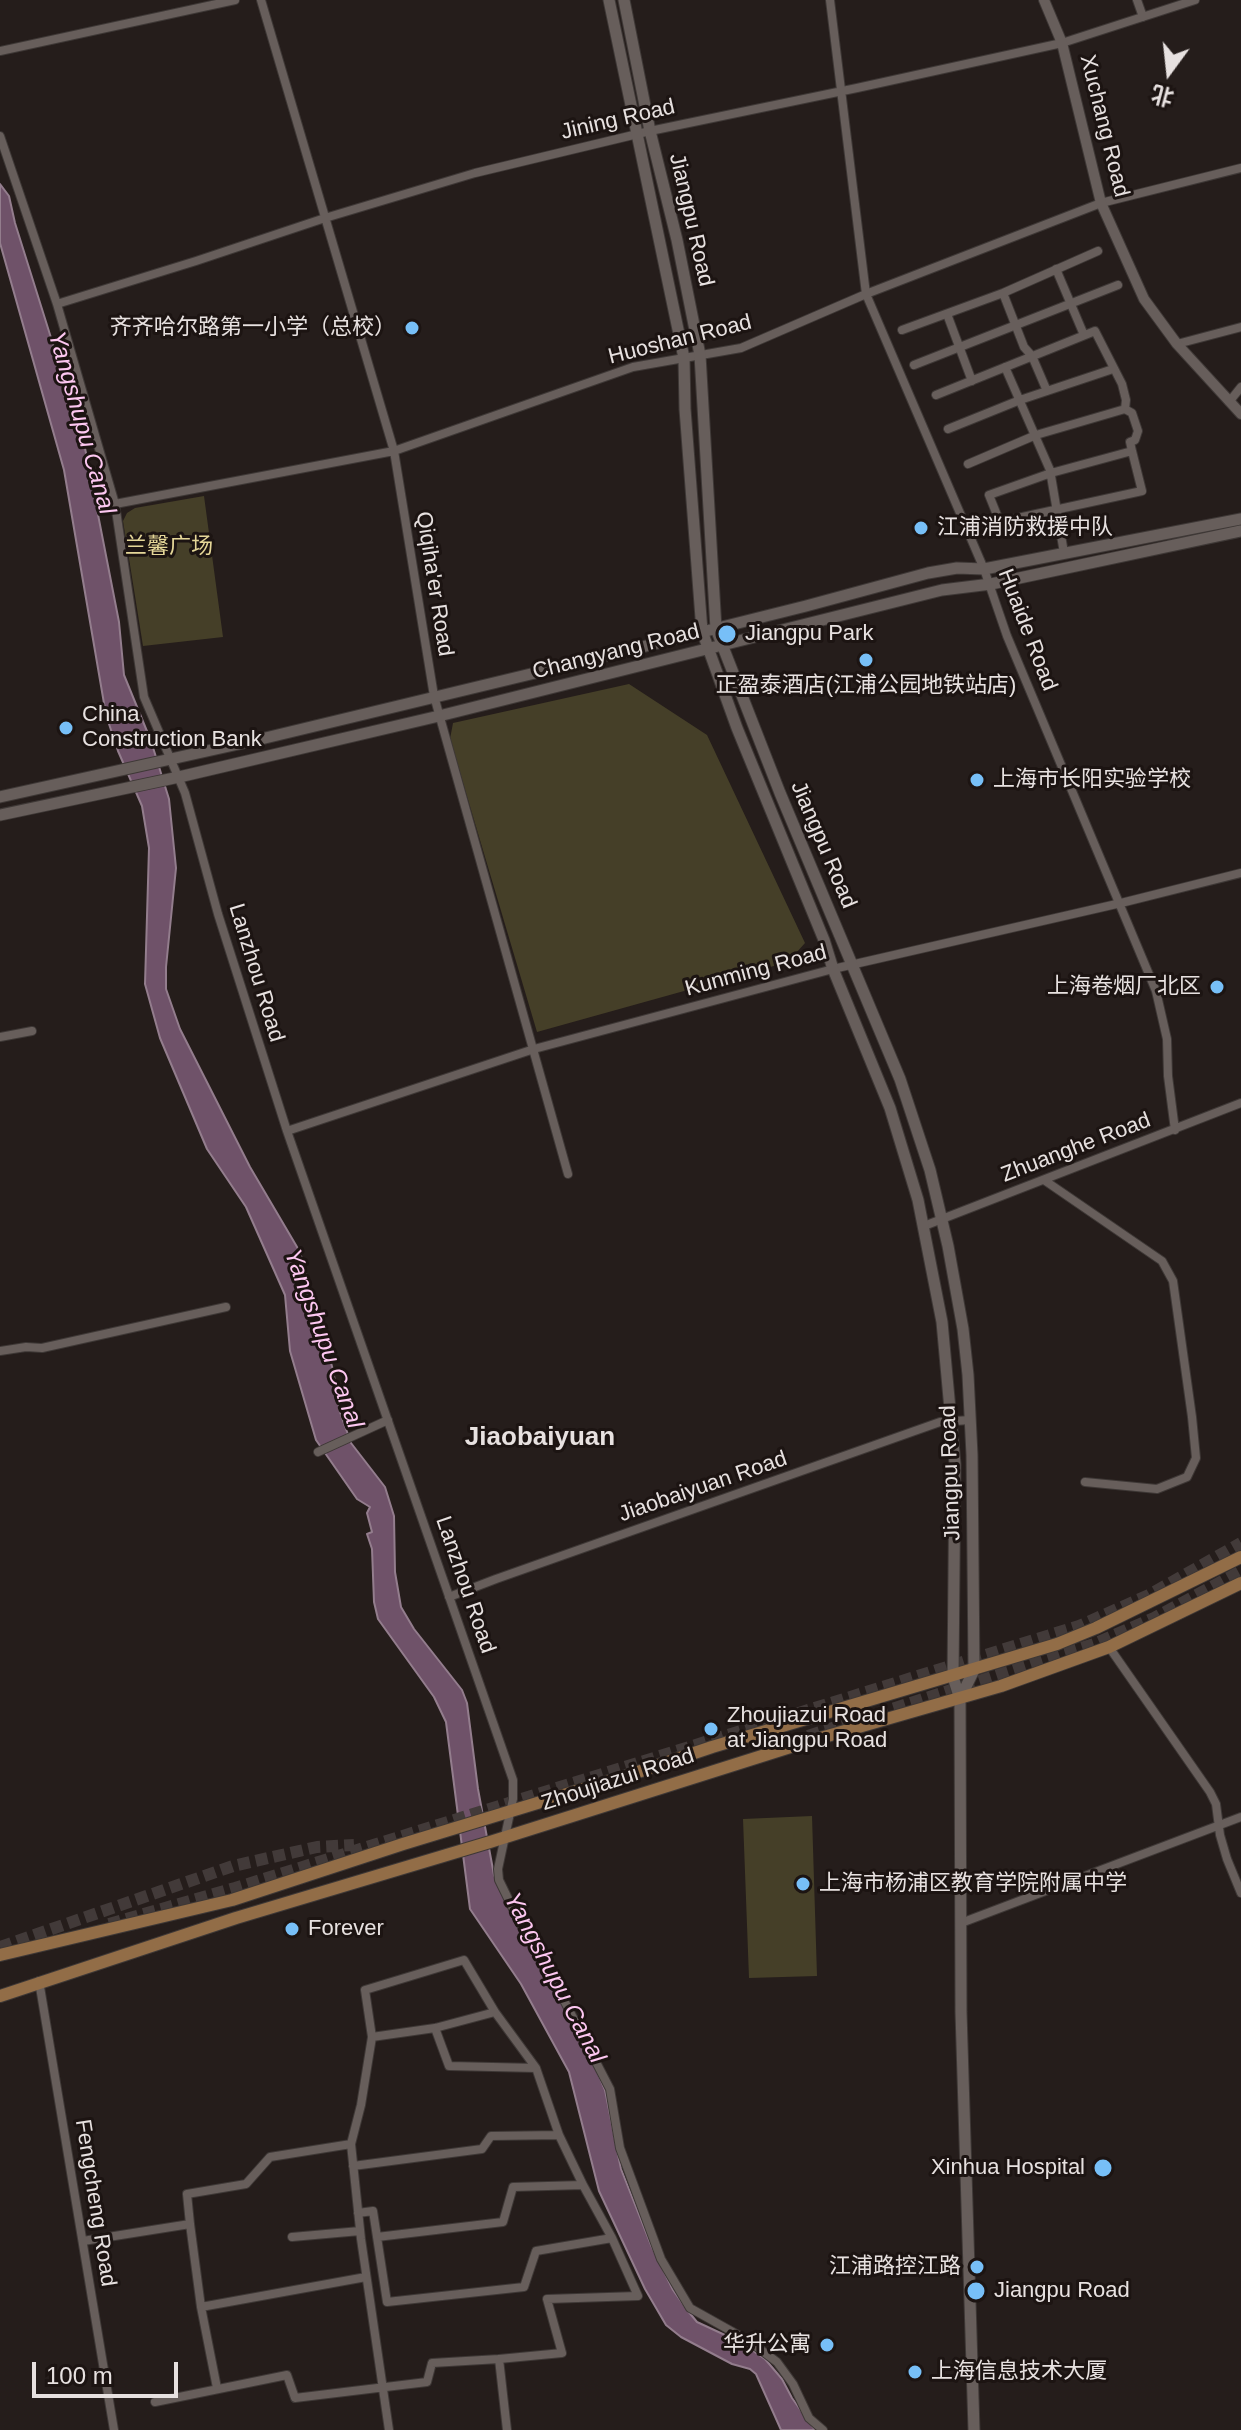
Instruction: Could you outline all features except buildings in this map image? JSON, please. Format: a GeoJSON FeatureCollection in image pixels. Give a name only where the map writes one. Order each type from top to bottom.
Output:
{"type":"FeatureCollection","features":[{"type":"Feature","properties":{"kind":"main road","name":"Jiangpu Road"},"geometry":{"type":"LineString","coordinates":[[609,0],[684,358],[702,631],[737,728],[890,1108],[924,1226],[942,1322],[955,1464],[953,1677],[960,1699],[961,2027],[974,2430]]}},
{"type":"Feature","properties":{"kind":"main road","name":"Jiangpu Road"},"geometry":{"type":"LineString","coordinates":[[624,0],[700,355],[716,629],[780,793],[900,1079],[921,1138],[943,1219],[963,1329],[970,1420],[974,1670],[960,1699]]}},
{"type":"Feature","properties":{"kind":"main road","name":"Changyang Road"},"geometry":{"type":"LineString","coordinates":[[0,797],[618,653],[928,573],[957,568],[984,569],[1241,519]]}},
{"type":"Feature","properties":{"kind":"main road","name":"Changyang Road"},"geometry":{"type":"LineString","coordinates":[[0,815],[439,716],[942,590],[991,584],[1241,531]]}},
{"type":"Feature","properties":{"kind":"main road","name":"Zhoujiazui Road"},"geometry":{"type":"LineString","coordinates":[[0,1955],[232,1900],[736,1740],[1057,1644],[1241,1557]]}},
{"type":"Feature","properties":{"kind":"main road","name":"Zhoujiazui Road"},"geometry":{"type":"LineString","coordinates":[[4,1993],[803,1743],[960,1699],[1109,1647],[1241,1583]]}},
{"type":"Feature","properties":{"kind":"street"},"geometry":{"type":"LineString","coordinates":[[0,51],[235,0]]}},
{"type":"Feature","properties":{"kind":"street","name":"Qiqiha'er Road"},"geometry":{"type":"LineString","coordinates":[[261,0],[394,451],[434,696],[568,1174]]}},
{"type":"Feature","properties":{"kind":"street","name":"Huaide Road"},"geometry":{"type":"LineString","coordinates":[[830,0],[866,294],[991,584],[1007,636],[1156,991],[1163,1020],[1175,1130]]}},
{"type":"Feature","properties":{"kind":"street","name":"Xuchang Road"},"geometry":{"type":"LineString","coordinates":[[1044,0],[1062,43],[1101,203],[1144,299],[1177,344],[1241,414]]}},
{"type":"Feature","properties":{"kind":"street"},"geometry":{"type":"LineString","coordinates":[[1137,0],[1143,17]]}},
{"type":"Feature","properties":{"kind":"street","name":"Jining Road"},"geometry":{"type":"LineString","coordinates":[[57,304],[475,173],[650,131],[1062,43],[1195,0]]}},
{"type":"Feature","properties":{"kind":"street","name":"Lanzhou Road"},"geometry":{"type":"LineString","coordinates":[[0,136],[4,162],[57,304],[115,504],[144,697],[179,777],[218,914],[287,1131],[513,1780],[510,1811],[496,1840],[499,1880],[610,2089],[620,2148],[661,2259],[690,2308],[749,2341],[777,2362],[793,2384],[809,2418],[823,2430]]}},
{"type":"Feature","properties":{"kind":"street","name":"Huoshan Road"},"geometry":{"type":"LineString","coordinates":[[115,504],[394,451],[633,367],[741,348],[866,294],[1101,203],[1241,168]]}},
{"type":"Feature","properties":{"kind":"street"},"geometry":{"type":"LineString","coordinates":[[902,330],[1003,293],[1098,251]]}},
{"type":"Feature","properties":{"kind":"street"},"geometry":{"type":"LineString","coordinates":[[1056,269],[1084,335]]}},
{"type":"Feature","properties":{"kind":"street"},"geometry":{"type":"LineString","coordinates":[[914,365],[1118,285]]}},
{"type":"Feature","properties":{"kind":"street"},"geometry":{"type":"LineString","coordinates":[[1003,293],[1024,347],[1032,356],[1047,391]]}},
{"type":"Feature","properties":{"kind":"street"},"geometry":{"type":"LineString","coordinates":[[947,314],[972,381]]}},
{"type":"Feature","properties":{"kind":"street"},"geometry":{"type":"LineString","coordinates":[[1177,344],[1241,327]]}},
{"type":"Feature","properties":{"kind":"street"},"geometry":{"type":"LineString","coordinates":[[936,395],[1095,331],[1122,384],[1125,409]]}},
{"type":"Feature","properties":{"kind":"street"},"geometry":{"type":"LineString","coordinates":[[1005,367],[1051,473],[1064,553]]}},
{"type":"Feature","properties":{"kind":"street"},"geometry":{"type":"LineString","coordinates":[[948,429],[1020,400],[1113,369]]}},
{"type":"Feature","properties":{"kind":"street"},"geometry":{"type":"LineString","coordinates":[[1229,402],[1241,387]]}},
{"type":"Feature","properties":{"kind":"street"},"geometry":{"type":"LineString","coordinates":[[968,464],[1036,435],[1125,409],[1132,413],[1138,431],[1135,440],[1130,442],[1142,491],[1004,521],[999,520],[989,495],[1051,473],[1132,451]]}},
{"type":"Feature","properties":{"kind":"street","name":"Kunming Road"},"geometry":{"type":"LineString","coordinates":[[287,1131],[534,1049],[833,969],[1241,873]]}},
{"type":"Feature","properties":{"kind":"street"},"geometry":{"type":"LineString","coordinates":[[0,1037],[32,1031]]}},
{"type":"Feature","properties":{"kind":"street","name":"Zhuanghe Road"},"geometry":{"type":"LineString","coordinates":[[924,1226],[1241,1103]]}},
{"type":"Feature","properties":{"kind":"street"},"geometry":{"type":"LineString","coordinates":[[1044,1180],[1162,1261],[1173,1281],[1192,1417],[1196,1458],[1187,1477],[1157,1489],[1085,1482]]}},
{"type":"Feature","properties":{"kind":"street"},"geometry":{"type":"LineString","coordinates":[[0,1351],[42,1348],[226,1307]]}},
{"type":"Feature","properties":{"kind":"street"},"geometry":{"type":"LineString","coordinates":[[318,1452],[388,1420]]}},
{"type":"Feature","properties":{"kind":"street","name":"Jiaobaiyuan Road"},"geometry":{"type":"LineString","coordinates":[[449,1597],[940,1422],[970,1420]]}},
{"type":"Feature","properties":{"kind":"street"},"geometry":{"type":"LineString","coordinates":[[1109,1647],[1210,1792],[1216,1804],[1227,1859],[1241,1893]]}},
{"type":"Feature","properties":{"kind":"street"},"geometry":{"type":"LineString","coordinates":[[961,1923],[1241,1817]]}},
{"type":"Feature","properties":{"kind":"street"},"geometry":{"type":"LineString","coordinates":[[155,2402],[287,2375],[295,2398],[381,2386],[427,2382],[432,2363],[562,2353],[547,2299],[638,2296],[559,2135],[536,2068],[495,2012],[464,1960],[365,1990],[372,2037],[351,2144],[366,2277],[381,2386],[389,2430]]}},
{"type":"Feature","properties":{"kind":"street","name":"Fengcheng Road"},"geometry":{"type":"LineString","coordinates":[[39,1981],[114,2430]]}},
{"type":"Feature","properties":{"kind":"street"},"geometry":{"type":"LineString","coordinates":[[372,2037],[435,2028],[495,2012]]}},
{"type":"Feature","properties":{"kind":"street"},"geometry":{"type":"LineString","coordinates":[[435,2028],[449,2066],[536,2068]]}},
{"type":"Feature","properties":{"kind":"street"},"geometry":{"type":"LineString","coordinates":[[353,2166],[482,2149],[491,2136],[559,2135]]}},
{"type":"Feature","properties":{"kind":"street"},"geometry":{"type":"LineString","coordinates":[[217,2388],[201,2307],[187,2194],[246,2184],[270,2157],[351,2144]]}},
{"type":"Feature","properties":{"kind":"street"},"geometry":{"type":"LineString","coordinates":[[377,2237],[503,2222],[513,2187],[583,2185]]}},
{"type":"Feature","properties":{"kind":"street"},"geometry":{"type":"LineString","coordinates":[[358,2213],[373,2211],[387,2302],[524,2287],[536,2251],[612,2238]]}},
{"type":"Feature","properties":{"kind":"street"},"geometry":{"type":"LineString","coordinates":[[83,2241],[190,2224]]}},
{"type":"Feature","properties":{"kind":"street"},"geometry":{"type":"LineString","coordinates":[[292,2237],[360,2231]]}},
{"type":"Feature","properties":{"kind":"street"},"geometry":{"type":"LineString","coordinates":[[201,2307],[366,2277]]}},
{"type":"Feature","properties":{"kind":"street"},"geometry":{"type":"LineString","coordinates":[[499,2359],[507,2430]]}},
{"type":"Feature","properties":{"kind":"green space","name":"兰馨广场"},"geometry":{"type":"Polygon","coordinates":[[[204,496],[223,637],[143,646],[123,521],[127,513],[135,508],[204,496]]]}},
{"type":"Feature","properties":{"kind":"green space"},"geometry":{"type":"Polygon","coordinates":[[[629,684],[707,735],[805,943],[788,962],[537,1032],[450,739],[453,723],[629,684]]]}},
{"type":"Feature","properties":{"kind":"green space"},"geometry":{"type":"Polygon","coordinates":[[[812,1816],[817,1976],[749,1978],[743,1819],[812,1816]]]}},
{"type":"Feature","properties":{"kind":"water","name":"Yangshupu Canal"},"geometry":{"type":"Polygon","coordinates":[[[0,184],[9,196],[84,443],[119,622],[124,675],[151,741],[169,799],[176,868],[166,989],[180,1029],[250,1167],[300,1252],[333,1370],[340,1412],[351,1443],[385,1487],[394,1516],[395,1572],[401,1607],[414,1629],[462,1690],[467,1703],[478,1789],[494,1875],[516,1922],[589,2052],[605,2090],[621,2169],[651,2245],[673,2290],[697,2322],[740,2342],[765,2359],[815,2430],[781,2430],[756,2374],[681,2337],[666,2325],[645,2289],[599,2191],[569,2072],[521,1984],[470,1909],[446,1722],[434,1697],[378,1619],[374,1602],[372,1549],[367,1534],[372,1532],[367,1513],[370,1507],[357,1499],[316,1440],[290,1351],[285,1295],[246,1207],[207,1149],[160,1038],[145,984],[149,848],[142,806],[106,715],[64,470],[0,243],[0,184]]]}},
{"type":"Feature","properties":{"kind":"tunnel"},"geometry":{"type":"LineString","coordinates":[[109,1924],[235,1888],[1079,1626],[1149,1595],[1241,1543]]}},
{"type":"Feature","properties":{"kind":"tunnel"},"geometry":{"type":"LineString","coordinates":[[808,1736],[1094,1644],[1154,1618],[1241,1571]]}},
{"type":"Feature","properties":{"kind":"tunnel"},"geometry":{"type":"LineString","coordinates":[[0,1947],[233,1866],[317,1847],[354,1845]]}},
{"type":"Feature","properties":{"kind":"place","name":"齐齐哈尔路第一小学（总校）"},"geometry":{"type":"Point","coordinates":[412,328]}},
{"type":"Feature","properties":{"kind":"place","name":"江浦消防救援中队"},"geometry":{"type":"Point","coordinates":[921,528]}},
{"type":"Feature","properties":{"kind":"place","name":"Jiangpu Park"},"geometry":{"type":"Point","coordinates":[727,634]}},
{"type":"Feature","properties":{"kind":"place","name":"正盈泰酒店(江浦公园地铁站店)"},"geometry":{"type":"Point","coordinates":[866,660]}},
{"type":"Feature","properties":{"kind":"place","name":"China Construction Bank"},"geometry":{"type":"Point","coordinates":[66,728]}},
{"type":"Feature","properties":{"kind":"place","name":"上海市长阳实验学校"},"geometry":{"type":"Point","coordinates":[977,780]}},
{"type":"Feature","properties":{"kind":"place","name":"上海卷烟厂北区"},"geometry":{"type":"Point","coordinates":[1217,987]}},
{"type":"Feature","properties":{"kind":"place","name":"Zhoujiazui Road at Jiangpu Road"},"geometry":{"type":"Point","coordinates":[711,1729]}},
{"type":"Feature","properties":{"kind":"place","name":"上海市杨浦区教育学院附属中学"},"geometry":{"type":"Point","coordinates":[803,1884]}},
{"type":"Feature","properties":{"kind":"place","name":"Forever"},"geometry":{"type":"Point","coordinates":[292,1929]}},
{"type":"Feature","properties":{"kind":"place","name":"Xinhua Hospital"},"geometry":{"type":"Point","coordinates":[1103,2168]}},
{"type":"Feature","properties":{"kind":"place","name":"江浦路控江路"},"geometry":{"type":"Point","coordinates":[977,2267]}},
{"type":"Feature","properties":{"kind":"place","name":"Jiangpu Road"},"geometry":{"type":"Point","coordinates":[976,2291]}},
{"type":"Feature","properties":{"kind":"place","name":"华升公寓"},"geometry":{"type":"Point","coordinates":[827,2345]}},
{"type":"Feature","properties":{"kind":"place","name":"上海信息技术大厦"},"geometry":{"type":"Point","coordinates":[915,2372]}},
{"type":"Feature","properties":{"kind":"district","name":"Jiaobaiyuan"},"geometry":{"type":"Point","coordinates":[540,1438]}}]}
